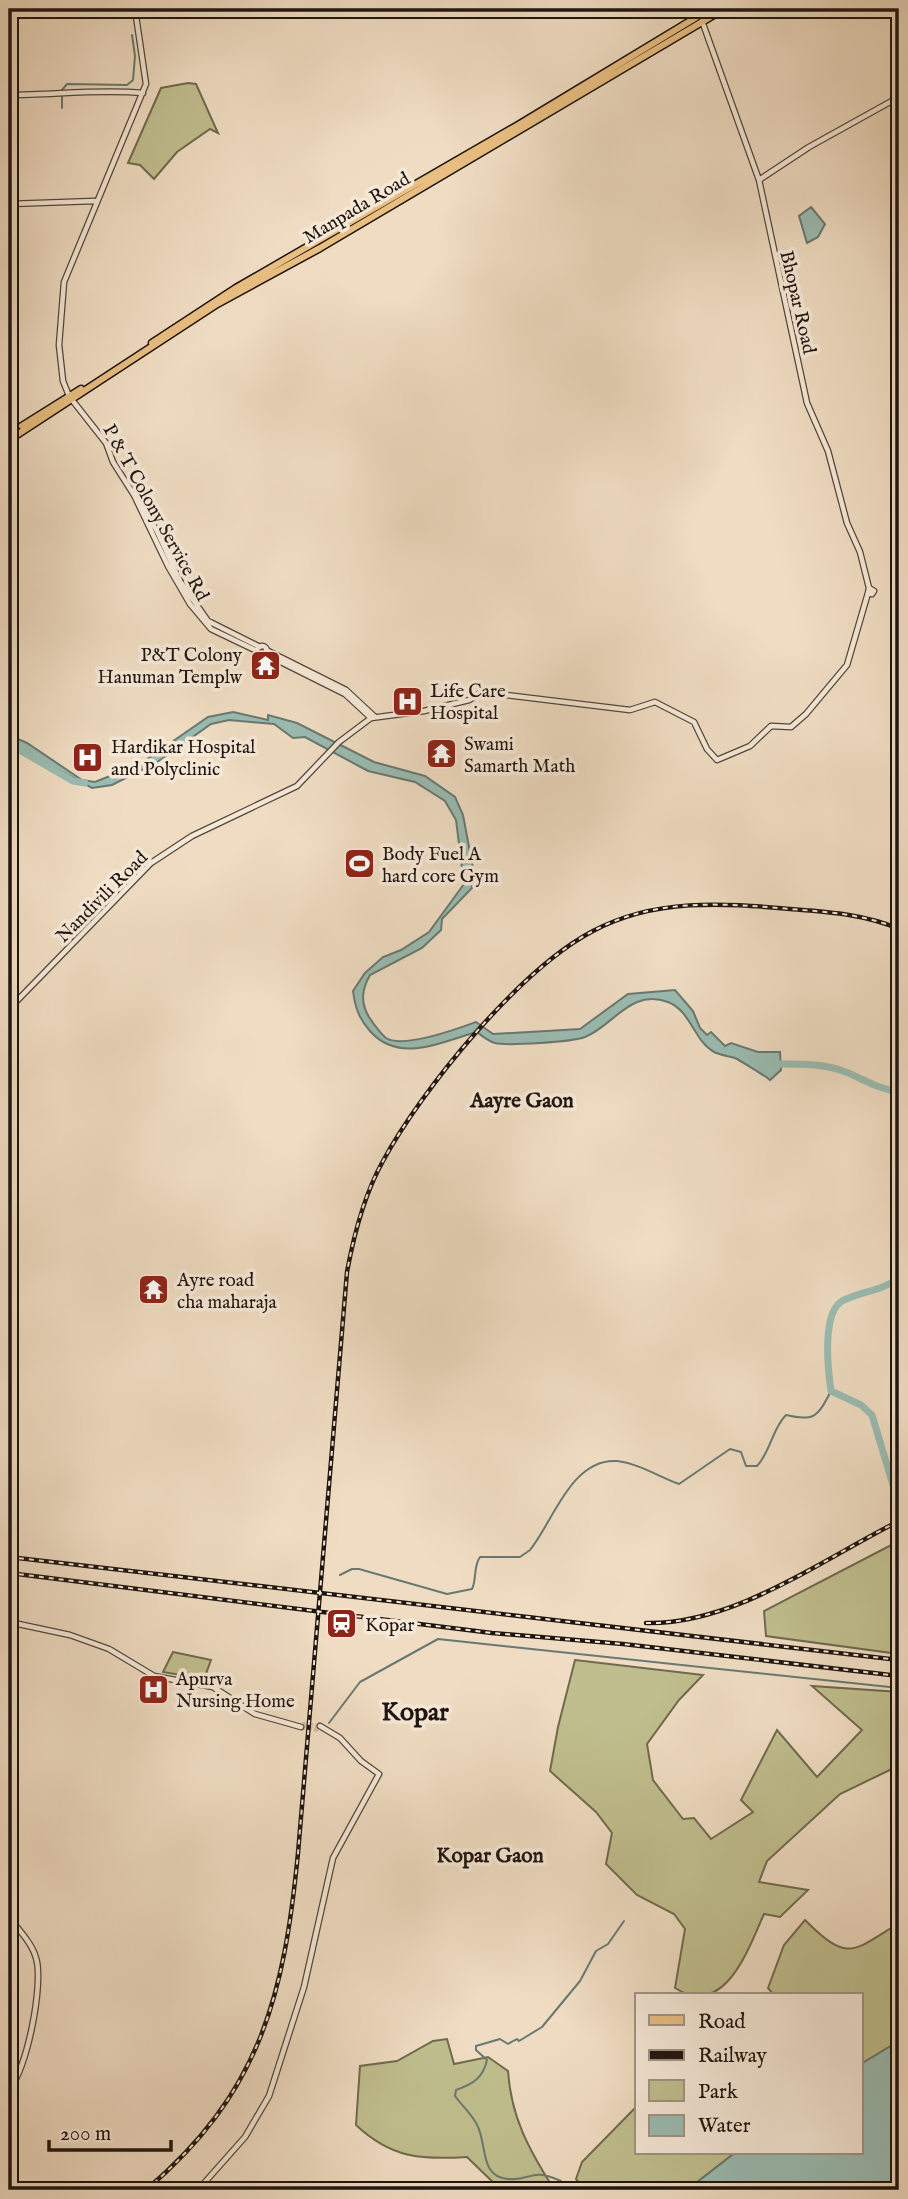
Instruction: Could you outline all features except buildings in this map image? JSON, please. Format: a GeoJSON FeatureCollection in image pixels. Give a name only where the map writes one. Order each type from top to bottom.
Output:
{"type":"FeatureCollection","features":[{"type":"Feature","properties":{"kind":"main road","name":"Manpada Road"},"geometry":{"type":"LineString","coordinates":[[701,18],[709,9]]}},
{"type":"Feature","properties":{"kind":"main road","name":"Manpada Road"},"geometry":{"type":"LineString","coordinates":[[9,437],[250,282],[701,18],[724,9]]}},
{"type":"Feature","properties":{"kind":"street"},"geometry":{"type":"LineString","coordinates":[[9,95],[62,95],[97,91],[143,93],[146,84],[135,9]]}},
{"type":"Feature","properties":{"kind":"street","name":"Bhopar Road"},"geometry":{"type":"LineString","coordinates":[[373,718],[424,711],[469,700],[482,692],[630,709],[655,702],[694,722],[706,748],[717,760],[750,746],[771,726],[792,727],[807,714],[848,664],[869,591],[860,552],[847,523],[828,450],[804,392],[759,180],[701,18]]}},
{"type":"Feature","properties":{"kind":"street","name":"P & T Colony Service Rd"},"geometry":{"type":"LineString","coordinates":[[143,93],[103,192],[95,201],[61,294],[59,345],[70,398],[100,435],[117,470],[134,495],[176,581],[200,616],[216,632],[258,649]]}},
{"type":"Feature","properties":{"kind":"street"},"geometry":{"type":"LineString","coordinates":[[759,180],[809,147],[899,97]]}},
{"type":"Feature","properties":{"kind":"street"},"geometry":{"type":"LineString","coordinates":[[9,204],[95,201]]}},
{"type":"Feature","properties":{"kind":"street"},"geometry":{"type":"LineString","coordinates":[[258,649],[260,656],[266,652]]}},
{"type":"Feature","properties":{"kind":"street"},"geometry":{"type":"LineString","coordinates":[[258,649],[345,694],[373,718]]}},
{"type":"Feature","properties":{"kind":"street","name":"Nandivili Road"},"geometry":{"type":"LineString","coordinates":[[9,1009],[142,869],[192,836],[298,786],[339,742],[373,718]]}},
{"type":"Feature","properties":{"kind":"street"},"geometry":{"type":"LineString","coordinates":[[9,1622],[70,1635],[109,1649],[154,1676],[213,1687],[263,1718],[301,1726]]}},
{"type":"Feature","properties":{"kind":"street"},"geometry":{"type":"LineString","coordinates":[[198,2190],[245,2137],[269,2096],[304,1987],[333,1858],[379,1774],[360,1762],[340,1738],[321,1728]]}},
{"type":"Feature","properties":{"kind":"street"},"geometry":{"type":"LineString","coordinates":[[9,1917],[34,1951],[38,1965],[38,1986],[26,2049],[15,2082],[9,2090]]}},
{"type":"Feature","properties":{"kind":"green space"},"geometry":{"type":"Polygon","coordinates":[[[196,84],[218,133],[210,129],[177,152],[154,179],[140,165],[128,163],[161,88],[196,84]]]}},
{"type":"Feature","properties":{"kind":"green space"},"geometry":{"type":"Polygon","coordinates":[[[899,1541],[899,1654],[766,1636],[764,1611],[899,1541]]]}},
{"type":"Feature","properties":{"kind":"green space"},"geometry":{"type":"Polygon","coordinates":[[[173,1652],[211,1660],[204,1679],[163,1672],[173,1652]]]}},
{"type":"Feature","properties":{"kind":"green space"},"geometry":{"type":"Polygon","coordinates":[[[575,1660],[703,1675],[679,1700],[647,1744],[653,1780],[683,1819],[694,1818],[711,1839],[753,1812],[741,1800],[777,1730],[817,1777],[862,1730],[812,1686],[899,1692],[899,1772],[894,1768],[840,1794],[767,1861],[759,1882],[808,1890],[780,1917],[764,1914],[742,1960],[733,1975],[721,1987],[711,1993],[688,1993],[675,1988],[685,1929],[674,1914],[637,1895],[606,1864],[612,1833],[596,1812],[550,1771],[575,1660]]]}},
{"type":"Feature","properties":{"kind":"green space"},"geometry":{"type":"Polygon","coordinates":[[[805,1920],[831,1943],[850,1948],[871,1941],[899,1923],[899,2041],[862,2063],[862,1993],[772,1993],[768,1988],[784,1945],[805,1920]]]}},
{"type":"Feature","properties":{"kind":"green space"},"geometry":{"type":"Polygon","coordinates":[[[447,2039],[454,2064],[488,2057],[508,2071],[517,2117],[528,2145],[552,2186],[551,2190],[501,2190],[467,2157],[435,2158],[407,2154],[382,2144],[356,2125],[360,2066],[397,2061],[433,2041],[447,2039]]]}},
{"type":"Feature","properties":{"kind":"green space"},"geometry":{"type":"Polygon","coordinates":[[[635,2108],[635,2154],[733,2154],[687,2190],[585,2190],[576,2179],[582,2162],[635,2108]]]}},
{"type":"Feature","properties":{"kind":"water"},"geometry":{"type":"Polygon","coordinates":[[[811,207],[825,224],[818,237],[807,243],[799,216],[811,207]]]}},
{"type":"Feature","properties":{"kind":"water"},"geometry":{"type":"Polygon","coordinates":[[[233,712],[268,720],[268,715],[297,723],[374,762],[425,776],[455,797],[463,815],[473,868],[469,872],[472,888],[442,919],[441,930],[422,948],[370,975],[364,990],[364,1006],[386,1038],[394,1041],[417,1040],[476,1022],[493,1034],[580,1029],[628,994],[675,990],[693,1011],[700,1028],[707,1035],[711,1032],[725,1046],[731,1043],[758,1052],[780,1052],[781,1070],[770,1080],[735,1058],[714,1052],[702,1041],[676,1006],[655,999],[633,1004],[595,1032],[578,1039],[502,1044],[490,1041],[477,1032],[420,1048],[394,1046],[381,1041],[366,1026],[358,1012],[353,991],[365,973],[383,957],[401,950],[429,932],[464,884],[456,820],[445,801],[415,782],[368,771],[305,737],[293,738],[274,724],[229,720],[211,724],[156,763],[112,785],[92,788],[9,743],[9,735],[27,743],[82,780],[95,782],[140,764],[208,717],[233,712]]]}},
{"type":"Feature","properties":{"kind":"water"},"geometry":{"type":"Polygon","coordinates":[[[899,2041],[899,2190],[687,2190],[733,2154],[862,2154],[862,2063],[899,2041]]]}},
{"type":"Feature","properties":{"kind":"waterway"},"geometry":{"type":"LineString","coordinates":[[62,108],[62,90],[67,84],[127,85],[133,80],[135,56],[132,35]]}},
{"type":"Feature","properties":{"kind":"waterway"},"geometry":{"type":"LineString","coordinates":[[9,744],[73,781],[85,783]]}},
{"type":"Feature","properties":{"kind":"waterway"},"geometry":{"type":"LineString","coordinates":[[773,1064],[829,1067],[899,1092]]}},
{"type":"Feature","properties":{"kind":"waterway"},"geometry":{"type":"LineString","coordinates":[[899,1278],[885,1286],[844,1300],[837,1306],[832,1315],[828,1341],[831,1391],[861,1405],[872,1415],[899,1505]]}},
{"type":"Feature","properties":{"kind":"waterway"},"geometry":{"type":"LineString","coordinates":[[340,1575],[352,1569],[359,1569],[447,1594],[472,1589],[480,1557],[520,1557],[530,1550],[565,1494],[587,1470],[601,1463],[625,1462],[679,1484],[730,1449],[741,1452],[746,1466],[757,1466],[786,1415],[803,1418],[814,1415],[823,1406],[831,1391]]}},
{"type":"Feature","properties":{"kind":"waterway"},"geometry":{"type":"LineString","coordinates":[[329,1723],[360,1682],[438,1639],[899,1688]]}},
{"type":"Feature","properties":{"kind":"waterway"},"geometry":{"type":"LineString","coordinates":[[563,2190],[561,2181],[543,2175],[508,2179],[493,2173],[486,2159],[478,2127],[455,2096],[456,2090],[472,2083],[483,2071],[487,2060],[476,2050],[476,2046],[500,2039],[508,2044],[517,2039],[519,2041],[542,2027],[580,1981],[596,1951],[608,1944],[624,1921]]}},
{"type":"Feature","properties":{"kind":"tunnel"},"geometry":{"type":"LineString","coordinates":[[302,1724],[320,1726]]}},
{"type":"Feature","properties":{"kind":"tunnel"},"geometry":{"type":"LineString","coordinates":[[301,1727],[319,1730]]}},
{"type":"Feature","properties":{"kind":"railway"},"geometry":{"type":"LineString","coordinates":[[146,2190],[185,2154],[216,2117],[241,2079],[260,2039],[274,1997],[284,1953],[298,1853],[347,1272],[365,1201],[376,1174],[400,1132],[447,1067],[505,1001],[565,949],[616,920],[689,905],[739,905],[846,914],[899,929]]}},
{"type":"Feature","properties":{"kind":"railway"},"geometry":{"type":"LineString","coordinates":[[646,1623],[679,1621],[745,1602],[809,1571],[899,1521]]}},
{"type":"Feature","properties":{"kind":"railway"},"geometry":{"type":"LineString","coordinates":[[9,1557],[899,1660]]}},
{"type":"Feature","properties":{"kind":"railway"},"geometry":{"type":"LineString","coordinates":[[9,1573],[492,1633],[623,1644],[899,1676]]}},
{"type":"Feature","properties":{"kind":"place","name":"P&T Colony Hanuman Templw"},"geometry":{"type":"Point","coordinates":[265,665]}},
{"type":"Feature","properties":{"kind":"place","name":"Life Care Hospital"},"geometry":{"type":"Point","coordinates":[407,701]}},
{"type":"Feature","properties":{"kind":"place","name":"Swami Samarth Math"},"geometry":{"type":"Point","coordinates":[441,754]}},
{"type":"Feature","properties":{"kind":"place","name":"Hardikar Hospital and Polyclinic"},"geometry":{"type":"Point","coordinates":[88,757]}},
{"type":"Feature","properties":{"kind":"place","name":"Body Fuel A hard core Gym"},"geometry":{"type":"Point","coordinates":[359,864]}},
{"type":"Feature","properties":{"kind":"place","name":"Ayre road cha maharaja"},"geometry":{"type":"Point","coordinates":[154,1290]}},
{"type":"Feature","properties":{"kind":"place","name":"Kopar"},"geometry":{"type":"Point","coordinates":[342,1624]}},
{"type":"Feature","properties":{"kind":"place","name":"Apurva Nursing Home"},"geometry":{"type":"Point","coordinates":[153,1689]}},
{"type":"Feature","properties":{"kind":"district","name":"Aayre Gaon"},"geometry":{"type":"Point","coordinates":[522,1100]}},
{"type":"Feature","properties":{"kind":"district","name":"Kopar"},"geometry":{"type":"Point","coordinates":[415,1711]}},
{"type":"Feature","properties":{"kind":"district","name":"Kopar Gaon"},"geometry":{"type":"Point","coordinates":[490,1855]}}]}
